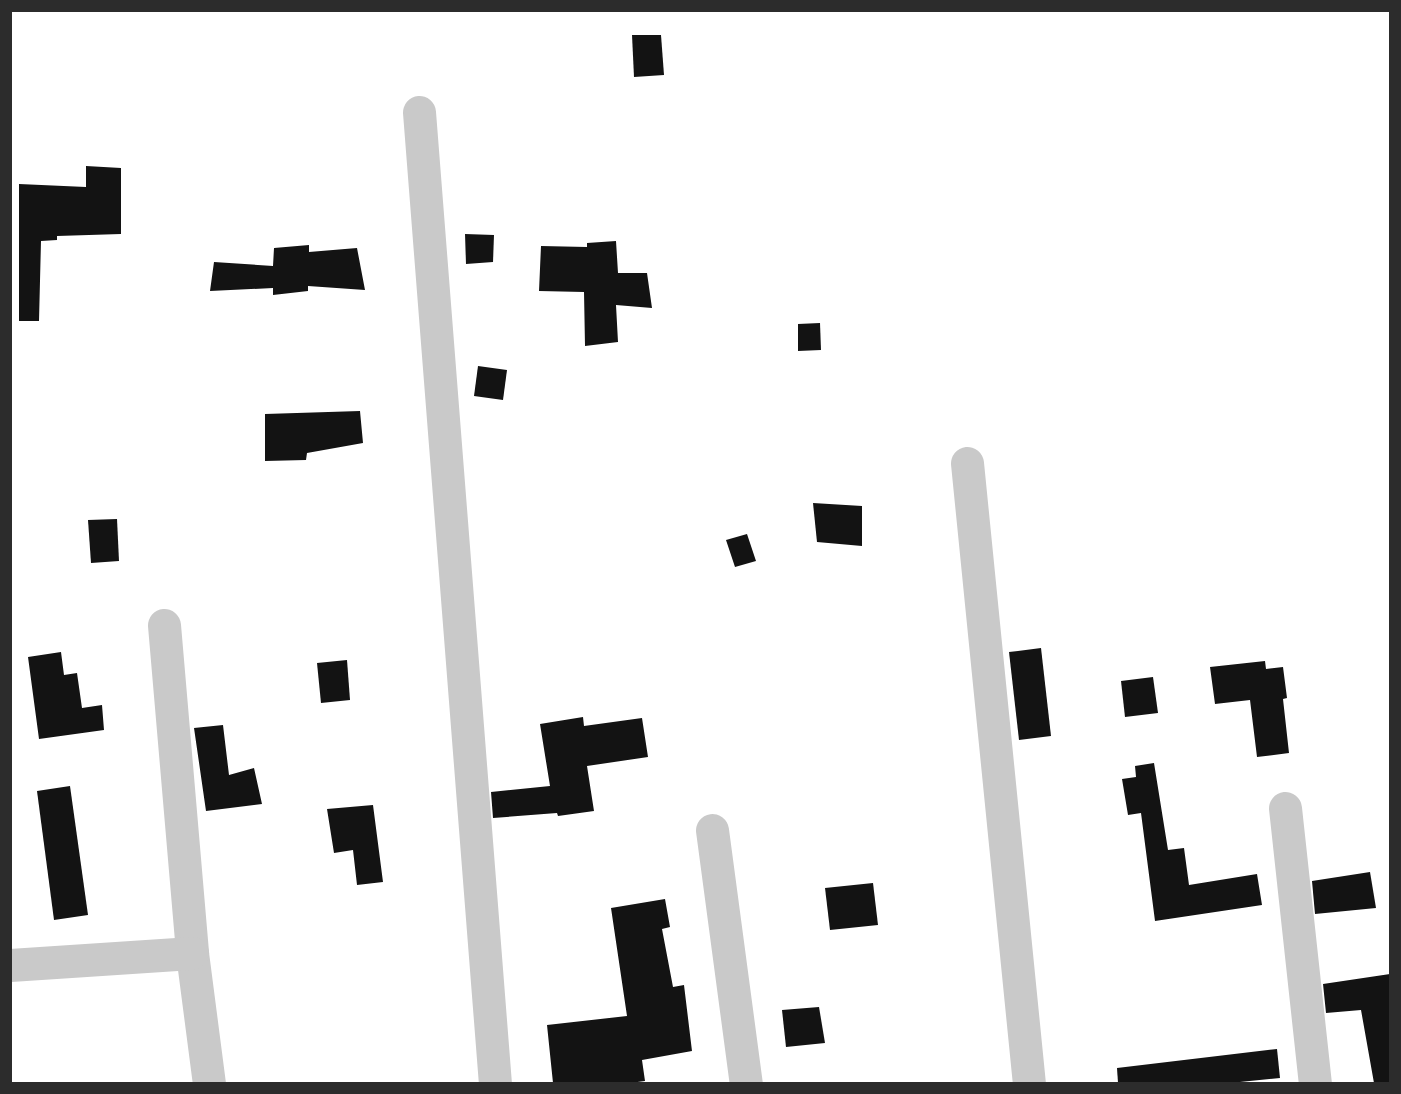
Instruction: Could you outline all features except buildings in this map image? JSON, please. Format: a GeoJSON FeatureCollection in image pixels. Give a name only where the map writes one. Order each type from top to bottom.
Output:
{"type":"FeatureCollection","features":[{"type":"Feature","properties":{"kind":"street"},"geometry":{"type":"LineString","coordinates":[[419,112],[495,1083]]}},
{"type":"Feature","properties":{"kind":"street"},"geometry":{"type":"LineString","coordinates":[[967,463],[1029,1083]]}},
{"type":"Feature","properties":{"kind":"street"},"geometry":{"type":"LineString","coordinates":[[164,625],[192,953],[209,1083]]}},
{"type":"Feature","properties":{"kind":"street"},"geometry":{"type":"LineString","coordinates":[[1285,808],[1315,1083]]}},
{"type":"Feature","properties":{"kind":"street"},"geometry":{"type":"LineString","coordinates":[[712,830],[746,1083]]}},
{"type":"Feature","properties":{"kind":"street"},"geometry":{"type":"LineString","coordinates":[[10,965],[192,953]]}}]}
